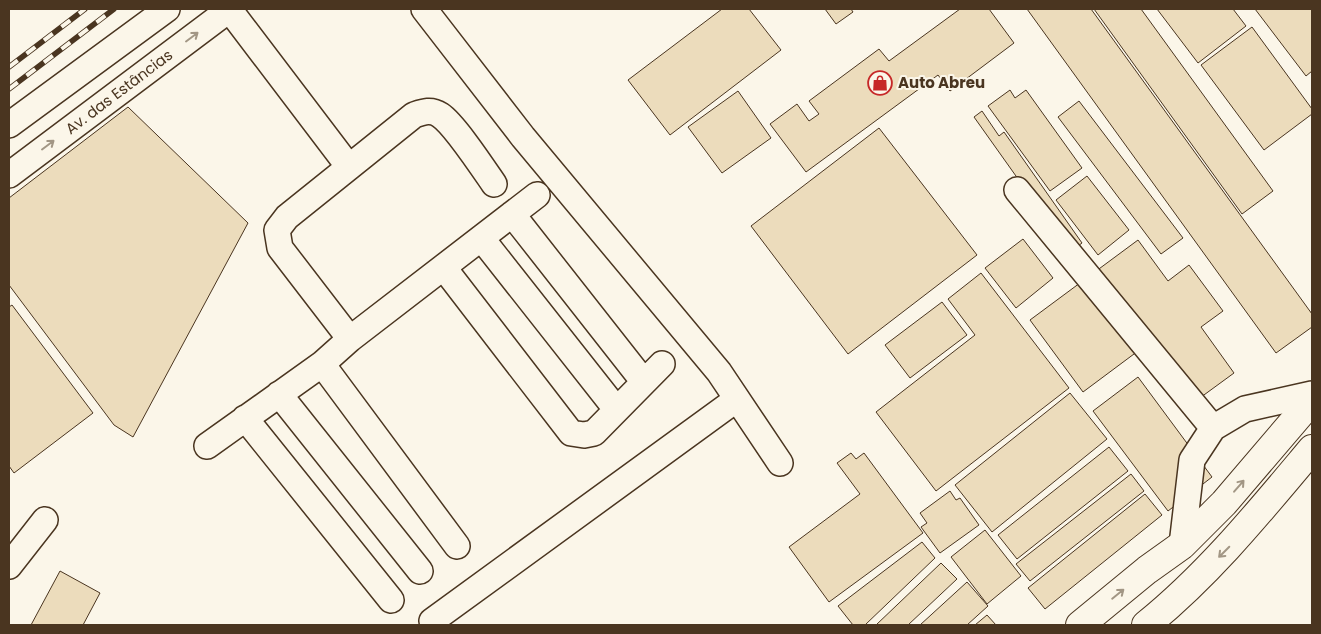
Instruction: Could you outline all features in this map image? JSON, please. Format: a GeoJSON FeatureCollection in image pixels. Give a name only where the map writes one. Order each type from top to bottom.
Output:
{"type":"FeatureCollection","features":[{"type":"Feature","properties":{"kind":"main road"},"geometry":{"type":"LineString","coordinates":[[1080,625],[1147,570],[1182,545],[1224,503],[1312,400]]}},
{"type":"Feature","properties":{"kind":"main road"},"geometry":{"type":"LineString","coordinates":[[1146,625],[1166,609],[1238,538],[1312,449]]}},
{"type":"Feature","properties":{"kind":"street"},"geometry":{"type":"LineString","coordinates":[[9,125],[167,9]]}},
{"type":"Feature","properties":{"kind":"street"},"geometry":{"type":"LineString","coordinates":[[229,9],[349,167]]}},
{"type":"Feature","properties":{"kind":"street","name":"Av. das Estâncias"},"geometry":{"type":"LineString","coordinates":[[9,175],[229,9]]}},
{"type":"Feature","properties":{"kind":"street"},"geometry":{"type":"LineString","coordinates":[[424,9],[523,137],[719,372],[780,464]]}},
{"type":"Feature","properties":{"kind":"street"},"geometry":{"type":"LineString","coordinates":[[350,340],[280,248],[277,230],[287,217],[414,115],[426,110],[440,115],[470,149],[494,184]]}},
{"type":"Feature","properties":{"kind":"street"},"geometry":{"type":"LineString","coordinates":[[1017,190],[1213,428]]}},
{"type":"Feature","properties":{"kind":"street"},"geometry":{"type":"LineString","coordinates":[[207,446],[322,364],[350,340],[537,195]]}},
{"type":"Feature","properties":{"kind":"street"},"geometry":{"type":"LineString","coordinates":[[512,214],[644,382]]}},
{"type":"Feature","properties":{"kind":"street"},"geometry":{"type":"LineString","coordinates":[[482,239],[616,409]]}},
{"type":"Feature","properties":{"kind":"street"},"geometry":{"type":"LineString","coordinates":[[444,268],[571,433],[584,435],[594,433],[662,364]]}},
{"type":"Feature","properties":{"kind":"street"},"geometry":{"type":"LineString","coordinates":[[322,364],[457,546]]}},
{"type":"Feature","properties":{"kind":"street"},"geometry":{"type":"LineString","coordinates":[[279,394],[420,571]]}},
{"type":"Feature","properties":{"kind":"street"},"geometry":{"type":"LineString","coordinates":[[1182,545],[1192,460],[1213,428],[1245,409],[1312,394]]}},
{"type":"Feature","properties":{"kind":"street"},"geometry":{"type":"LineString","coordinates":[[432,621],[737,399]]}},
{"type":"Feature","properties":{"kind":"street"},"geometry":{"type":"LineString","coordinates":[[246,418],[391,600]]}},
{"type":"Feature","properties":{"kind":"street"},"geometry":{"type":"LineString","coordinates":[[9,566],[45,520]]}},
{"type":"Feature","properties":{"kind":"building"},"geometry":{"type":"Polygon","coordinates":[[[722,9],[749,9],[781,50],[670,135],[628,80],[722,9]]]}},
{"type":"Feature","properties":{"kind":"building"},"geometry":{"type":"Polygon","coordinates":[[[825,9],[851,9],[853,12],[836,24],[825,9]]]}},
{"type":"Feature","properties":{"kind":"building","name":"Auto Abreu"},"geometry":{"type":"Polygon","coordinates":[[[960,9],[989,9],[1014,43],[950,91],[938,75],[806,172],[770,124],[797,104],[809,121],[819,114],[809,101],[879,49],[889,61],[960,9]]]}},
{"type":"Feature","properties":{"kind":"building"},"geometry":{"type":"Polygon","coordinates":[[[1027,9],[1091,9],[1312,314],[1312,327],[1276,353],[1027,9]]]}},
{"type":"Feature","properties":{"kind":"building"},"geometry":{"type":"Polygon","coordinates":[[[1094,9],[1141,9],[1273,191],[1242,214],[1094,9]]]}},
{"type":"Feature","properties":{"kind":"building"},"geometry":{"type":"Polygon","coordinates":[[[1157,9],[1233,9],[1246,26],[1198,63],[1157,9]]]}},
{"type":"Feature","properties":{"kind":"building"},"geometry":{"type":"Polygon","coordinates":[[[1255,9],[1312,9],[1312,71],[1306,76],[1255,9]]]}},
{"type":"Feature","properties":{"kind":"building"},"geometry":{"type":"Polygon","coordinates":[[[1252,27],[1312,109],[1312,114],[1264,150],[1201,65],[1252,27]]]}},
{"type":"Feature","properties":{"kind":"building"},"geometry":{"type":"Polygon","coordinates":[[[1010,90],[1015,98],[1026,90],[1082,168],[1050,191],[988,106],[1010,90]]]}},
{"type":"Feature","properties":{"kind":"building"},"geometry":{"type":"Polygon","coordinates":[[[738,91],[771,138],[722,173],[688,127],[738,91]]]}},
{"type":"Feature","properties":{"kind":"building"},"geometry":{"type":"Polygon","coordinates":[[[1079,101],[1183,238],[1161,254],[1058,117],[1079,101]]]}},
{"type":"Feature","properties":{"kind":"building"},"geometry":{"type":"Polygon","coordinates":[[[128,107],[248,223],[133,437],[114,425],[9,285],[9,198],[128,107]]]}},
{"type":"Feature","properties":{"kind":"building"},"geometry":{"type":"Polygon","coordinates":[[[982,111],[999,136],[1004,132],[1082,243],[1070,252],[974,117],[982,111]]]}},
{"type":"Feature","properties":{"kind":"building"},"geometry":{"type":"Polygon","coordinates":[[[879,128],[977,255],[848,354],[751,226],[879,128]]]}},
{"type":"Feature","properties":{"kind":"building"},"geometry":{"type":"Polygon","coordinates":[[[1087,176],[1129,230],[1098,255],[1056,200],[1087,176]]]}},
{"type":"Feature","properties":{"kind":"building"},"geometry":{"type":"Polygon","coordinates":[[[1023,239],[1053,278],[1016,308],[985,268],[1023,239]]]}},
{"type":"Feature","properties":{"kind":"building"},"geometry":{"type":"Polygon","coordinates":[[[1138,240],[1168,281],[1189,265],[1223,311],[1201,327],[1234,373],[1182,411],[1138,351],[1083,392],[1030,320],[1138,240]]]}},
{"type":"Feature","properties":{"kind":"building"},"geometry":{"type":"Polygon","coordinates":[[[981,273],[1069,388],[936,491],[876,412],[975,335],[948,299],[981,273]]]}},
{"type":"Feature","properties":{"kind":"building"},"geometry":{"type":"Polygon","coordinates":[[[942,302],[967,335],[910,378],[885,345],[942,302]]]}},
{"type":"Feature","properties":{"kind":"building"},"geometry":{"type":"Polygon","coordinates":[[[12,305],[93,413],[14,473],[9,466],[9,307],[12,305]]]}},
{"type":"Feature","properties":{"kind":"building"},"geometry":{"type":"Polygon","coordinates":[[[1138,377],[1212,477],[1168,511],[1093,411],[1138,377]]]}},
{"type":"Feature","properties":{"kind":"building"},"geometry":{"type":"Polygon","coordinates":[[[1070,393],[1107,439],[992,532],[955,485],[1070,393]]]}},
{"type":"Feature","properties":{"kind":"building"},"geometry":{"type":"Polygon","coordinates":[[[1109,447],[1128,471],[1017,559],[998,535],[1109,447]]]}},
{"type":"Feature","properties":{"kind":"building"},"geometry":{"type":"Polygon","coordinates":[[[851,453],[856,459],[864,453],[923,533],[829,602],[789,547],[860,494],[837,463],[851,453]]]}},
{"type":"Feature","properties":{"kind":"building"},"geometry":{"type":"Polygon","coordinates":[[[1131,474],[1144,491],[1030,581],[1016,564],[1131,474]]]}},
{"type":"Feature","properties":{"kind":"building"},"geometry":{"type":"Polygon","coordinates":[[[950,491],[956,500],[960,498],[979,525],[940,553],[921,527],[927,523],[920,513],[950,491]]]}},
{"type":"Feature","properties":{"kind":"building"},"geometry":{"type":"Polygon","coordinates":[[[1145,494],[1162,515],[1045,609],[1028,588],[1145,494]]]}},
{"type":"Feature","properties":{"kind":"building"},"geometry":{"type":"Polygon","coordinates":[[[985,530],[1021,576],[987,604],[951,557],[985,530]]]}},
{"type":"Feature","properties":{"kind":"building"},"geometry":{"type":"Polygon","coordinates":[[[922,542],[935,558],[865,625],[853,625],[838,606],[922,542]]]}},
{"type":"Feature","properties":{"kind":"building"},"geometry":{"type":"Polygon","coordinates":[[[941,563],[957,579],[908,625],[876,625],[941,563]]]}},
{"type":"Feature","properties":{"kind":"building"},"geometry":{"type":"Polygon","coordinates":[[[60,571],[100,593],[83,625],[31,625],[60,571]]]}},
{"type":"Feature","properties":{"kind":"building"},"geometry":{"type":"Polygon","coordinates":[[[967,582],[988,606],[967,625],[920,625],[967,582]]]}},
{"type":"Feature","properties":{"kind":"building"},"geometry":{"type":"Polygon","coordinates":[[[987,615],[996,625],[975,625],[987,615]]]}},
{"type":"Feature","properties":{"kind":"railway"},"geometry":{"type":"LineString","coordinates":[[9,67],[85,9]]}},
{"type":"Feature","properties":{"kind":"railway"},"geometry":{"type":"LineString","coordinates":[[9,89],[114,9]]}},
{"type":"Feature","properties":{"kind":"place","name":"Auto Abreu"},"geometry":{"type":"Point","coordinates":[880,83]}}]}
